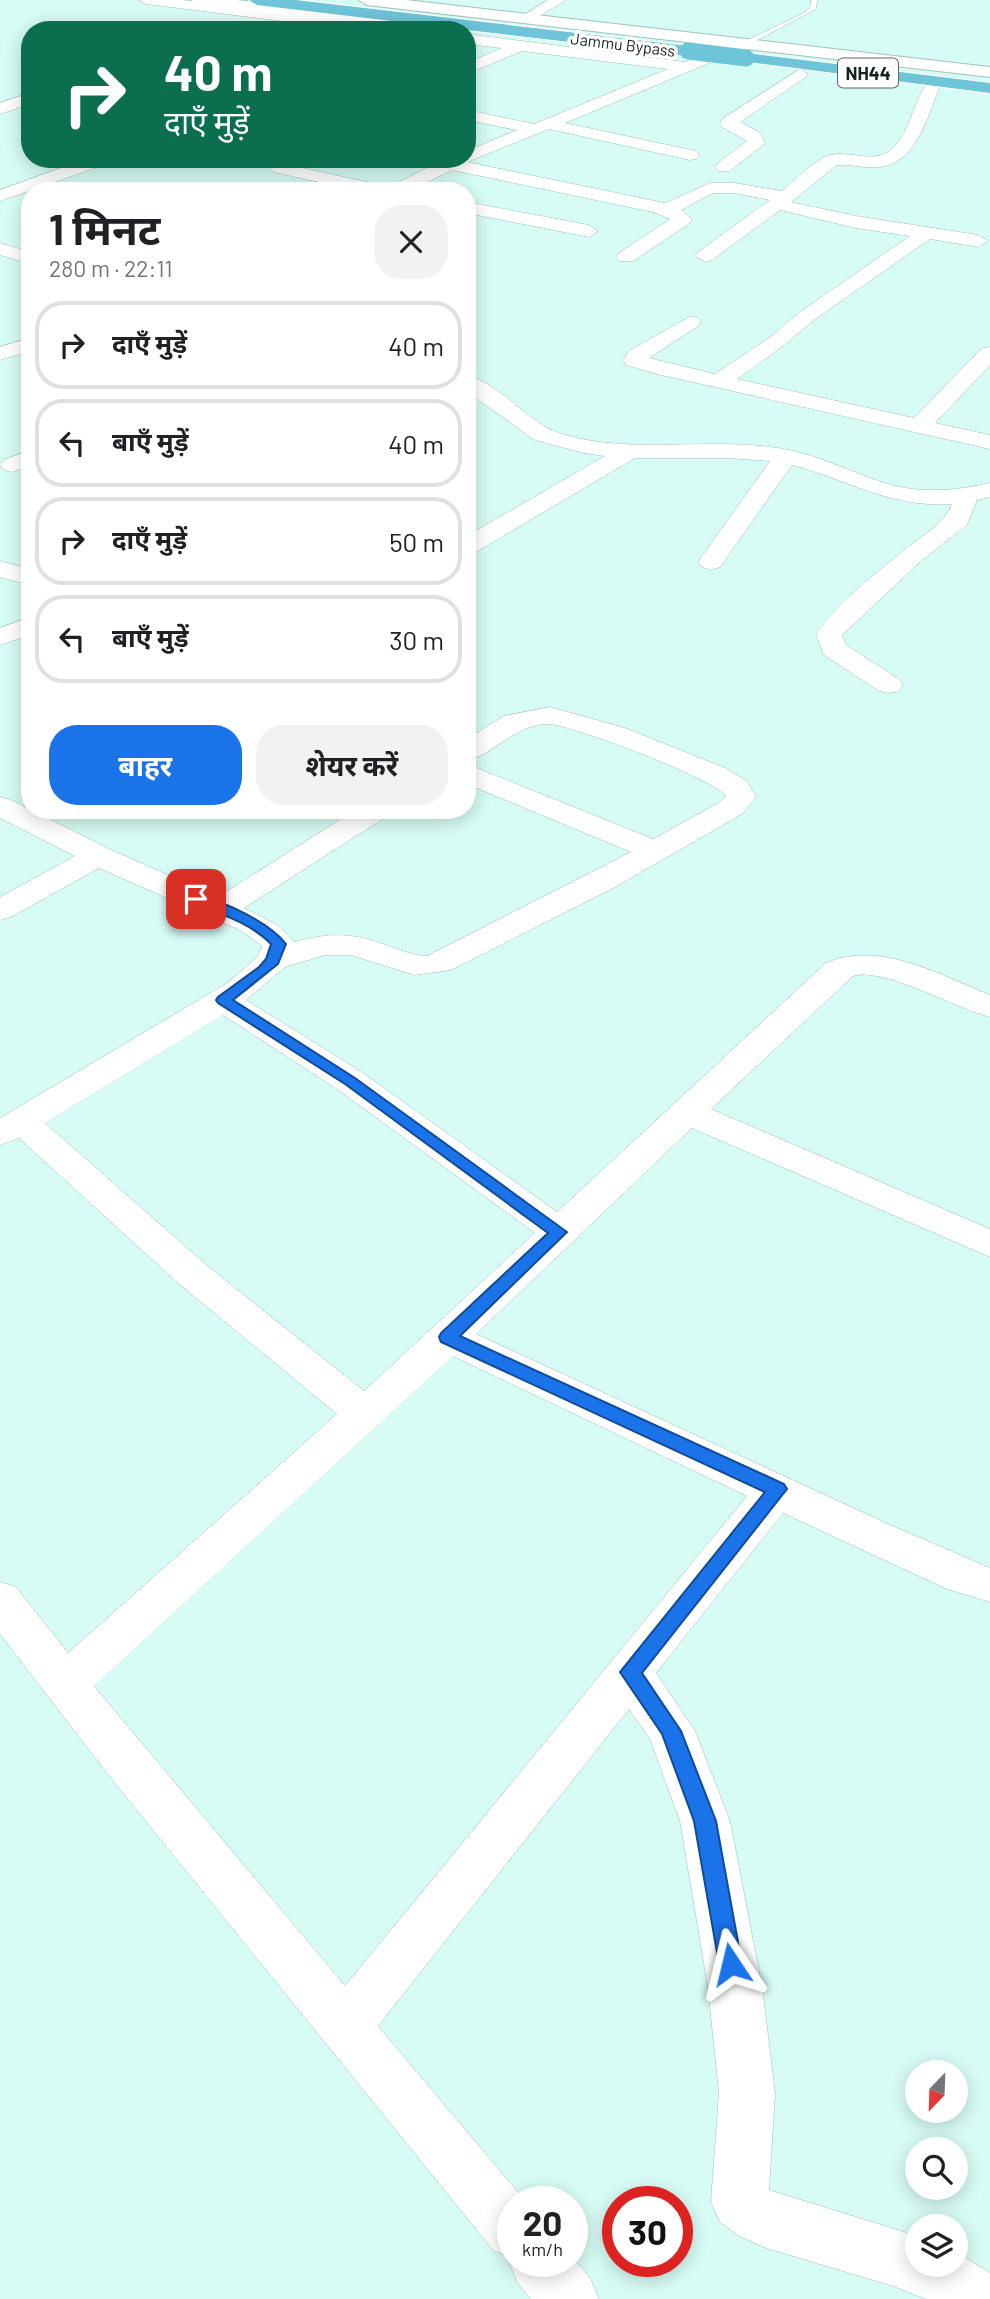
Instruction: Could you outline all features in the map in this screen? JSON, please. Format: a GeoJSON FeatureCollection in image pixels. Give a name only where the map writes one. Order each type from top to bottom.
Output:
{"type":"FeatureCollection","features":[{"type":"Feature","properties":{"kind":"highway","name":"Jammu Bypass"},"geometry":{"type":"LineString","coordinates":[[257,0],[421,21]]}},
{"type":"Feature","properties":{"kind":"highway","name":"Jammu Bypass"},"geometry":{"type":"LineString","coordinates":[[317,0],[458,21]]}},
{"type":"Feature","properties":{"kind":"highway","name":"Jammu Bypass"},"geometry":{"type":"LineString","coordinates":[[476,24],[694,56]]}},
{"type":"Feature","properties":{"kind":"highway","name":"Jammu Bypass"},"geometry":{"type":"LineString","coordinates":[[476,28],[694,56]]}},
{"type":"Feature","properties":{"kind":"highway","name":"NH44"},"geometry":{"type":"LineString","coordinates":[[748,51],[990,79]]}},
{"type":"Feature","properties":{"kind":"highway","name":"NH44"},"geometry":{"type":"LineString","coordinates":[[748,51],[990,88]]}},
{"type":"Feature","properties":{"kind":"street"},"geometry":{"type":"LineString","coordinates":[[146,0],[321,21]]}},
{"type":"Feature","properties":{"kind":"street"},"geometry":{"type":"LineString","coordinates":[[199,0],[370,21]]}},
{"type":"Feature","properties":{"kind":"street"},"geometry":{"type":"LineString","coordinates":[[367,0],[526,18],[748,51],[990,72]]}},
{"type":"Feature","properties":{"kind":"street"},"geometry":{"type":"LineString","coordinates":[[526,18],[559,0]]}},
{"type":"Feature","properties":{"kind":"street"},"geometry":{"type":"LineString","coordinates":[[211,21],[234,10]]}},
{"type":"Feature","properties":{"kind":"street"},"geometry":{"type":"LineString","coordinates":[[476,34],[694,56],[800,74],[990,96]]}},
{"type":"Feature","properties":{"kind":"street"},"geometry":{"type":"LineString","coordinates":[[476,40],[521,46],[694,56],[748,51]]}},
{"type":"Feature","properties":{"kind":"street"},"geometry":{"type":"LineString","coordinates":[[476,65],[521,46]]}},
{"type":"Feature","properties":{"kind":"street"},"geometry":{"type":"LineString","coordinates":[[476,153],[694,56]]}},
{"type":"Feature","properties":{"kind":"street"},"geometry":{"type":"LineString","coordinates":[[724,167],[756,142],[753,136],[728,123],[800,74]]}},
{"type":"Feature","properties":{"kind":"street"},"geometry":{"type":"LineString","coordinates":[[705,256],[831,161],[880,162],[894,158],[912,132],[931,89]]}},
{"type":"Feature","properties":{"kind":"street"},"geometry":{"type":"LineString","coordinates":[[0,109],[21,101]]}},
{"type":"Feature","properties":{"kind":"street"},"geometry":{"type":"LineString","coordinates":[[476,116],[690,155]]}},
{"type":"Feature","properties":{"kind":"street"},"geometry":{"type":"LineString","coordinates":[[476,167],[666,210],[683,219],[626,257]]}},
{"type":"Feature","properties":{"kind":"street"},"geometry":{"type":"LineString","coordinates":[[39,182],[78,168]]}},
{"type":"Feature","properties":{"kind":"street"},"geometry":{"type":"LineString","coordinates":[[280,168],[344,182]]}},
{"type":"Feature","properties":{"kind":"street"},"geometry":{"type":"LineString","coordinates":[[307,174],[321,168]]}},
{"type":"Feature","properties":{"kind":"street"},"geometry":{"type":"LineString","coordinates":[[413,182],[442,168]]}},
{"type":"Feature","properties":{"kind":"street"},"geometry":{"type":"LineString","coordinates":[[666,210],[699,192],[717,187],[782,200],[856,222],[978,241]]}},
{"type":"Feature","properties":{"kind":"street"},"geometry":{"type":"LineString","coordinates":[[0,196],[21,188]]}},
{"type":"Feature","properties":{"kind":"street"},"geometry":{"type":"LineString","coordinates":[[476,209],[589,231]]}},
{"type":"Feature","properties":{"kind":"street"},"geometry":{"type":"LineString","coordinates":[[720,382],[807,316],[927,233]]}},
{"type":"Feature","properties":{"kind":"street"},"geometry":{"type":"LineString","coordinates":[[0,249],[21,255]]}},
{"type":"Feature","properties":{"kind":"street"},"geometry":{"type":"LineString","coordinates":[[691,322],[634,360],[720,382],[990,442]]}},
{"type":"Feature","properties":{"kind":"street"},"geometry":{"type":"LineString","coordinates":[[0,354],[21,347]]}},
{"type":"Feature","properties":{"kind":"street"},"geometry":{"type":"LineString","coordinates":[[919,426],[990,353]]}},
{"type":"Feature","properties":{"kind":"street"},"geometry":{"type":"LineString","coordinates":[[476,388],[541,435],[573,444],[786,456],[823,466],[889,492],[935,498],[979,493]]}},
{"type":"Feature","properties":{"kind":"street"},"geometry":{"type":"LineString","coordinates":[[476,542],[633,449]]}},
{"type":"Feature","properties":{"kind":"street"},"geometry":{"type":"LineString","coordinates":[[711,562],[786,456]]}},
{"type":"Feature","properties":{"kind":"street"},"geometry":{"type":"LineString","coordinates":[[889,685],[834,649],[829,635],[835,626],[912,556],[958,520],[979,493]]}},
{"type":"Feature","properties":{"kind":"street"},"geometry":{"type":"LineString","coordinates":[[0,637],[21,629]]}},
{"type":"Feature","properties":{"kind":"street"},"geometry":{"type":"LineString","coordinates":[[365,1414],[10,1128],[223,1000],[273,961],[319,946],[340,943],[375,951],[408,966],[429,967],[604,880],[732,808],[741,797],[736,788],[715,774],[615,734],[550,715],[532,716],[514,722],[476,746]]}},
{"type":"Feature","properties":{"kind":"street"},"geometry":{"type":"LineString","coordinates":[[476,777],[655,851]]}},
{"type":"Feature","properties":{"kind":"street"},"geometry":{"type":"LineString","coordinates":[[37,819],[98,856],[253,924],[275,938],[278,949],[273,961]]}},
{"type":"Feature","properties":{"kind":"street"},"geometry":{"type":"LineString","coordinates":[[221,909],[362,819]]}},
{"type":"Feature","properties":{"kind":"street"},"geometry":{"type":"LineString","coordinates":[[0,910],[98,856]]}},
{"type":"Feature","properties":{"kind":"street"},"geometry":{"type":"LineString","coordinates":[[65,1684],[365,1414],[838,970],[850,965],[865,964],[884,968],[990,1007]]}},
{"type":"Feature","properties":{"kind":"street"},"geometry":{"type":"LineString","coordinates":[[223,1000],[350,1081],[559,1232]]}},
{"type":"Feature","properties":{"kind":"street"},"geometry":{"type":"LineString","coordinates":[[686,1112],[990,1244]]}},
{"type":"Feature","properties":{"kind":"street"},"geometry":{"type":"LineString","coordinates":[[447,1337],[952,1572],[990,1585]]}},
{"type":"Feature","properties":{"kind":"street"},"geometry":{"type":"LineString","coordinates":[[345,2025],[777,1489]]}},
{"type":"Feature","properties":{"kind":"street"},"geometry":{"type":"LineString","coordinates":[[0,1600],[65,1684],[497,2210]]}},
{"type":"Feature","properties":{"kind":"street"},"geometry":{"type":"LineString","coordinates":[[630,1672],[671,1731],[705,1821],[735,1987],[747,2093],[745,2146],[739,2182],[740,2202],[748,2211],[785,2225],[944,2274],[974,2299]]}},
{"type":"Feature","properties":{"kind":"street"},"geometry":{"type":"LineString","coordinates":[[551,2277],[569,2299]]}},
{"type":"Feature","properties":{"kind":"lane"},"geometry":{"type":"LineString","coordinates":[[748,51],[813,9],[814,0]]}},
{"type":"Feature","properties":{"kind":"route"},"geometry":{"type":"LineString","coordinates":[[196,899],[253,924],[275,938],[279,944],[273,961],[264,970],[223,1000],[350,1081],[559,1232],[447,1337],[777,1489],[630,1672],[671,1731],[705,1821],[731,1964]]}}]}
